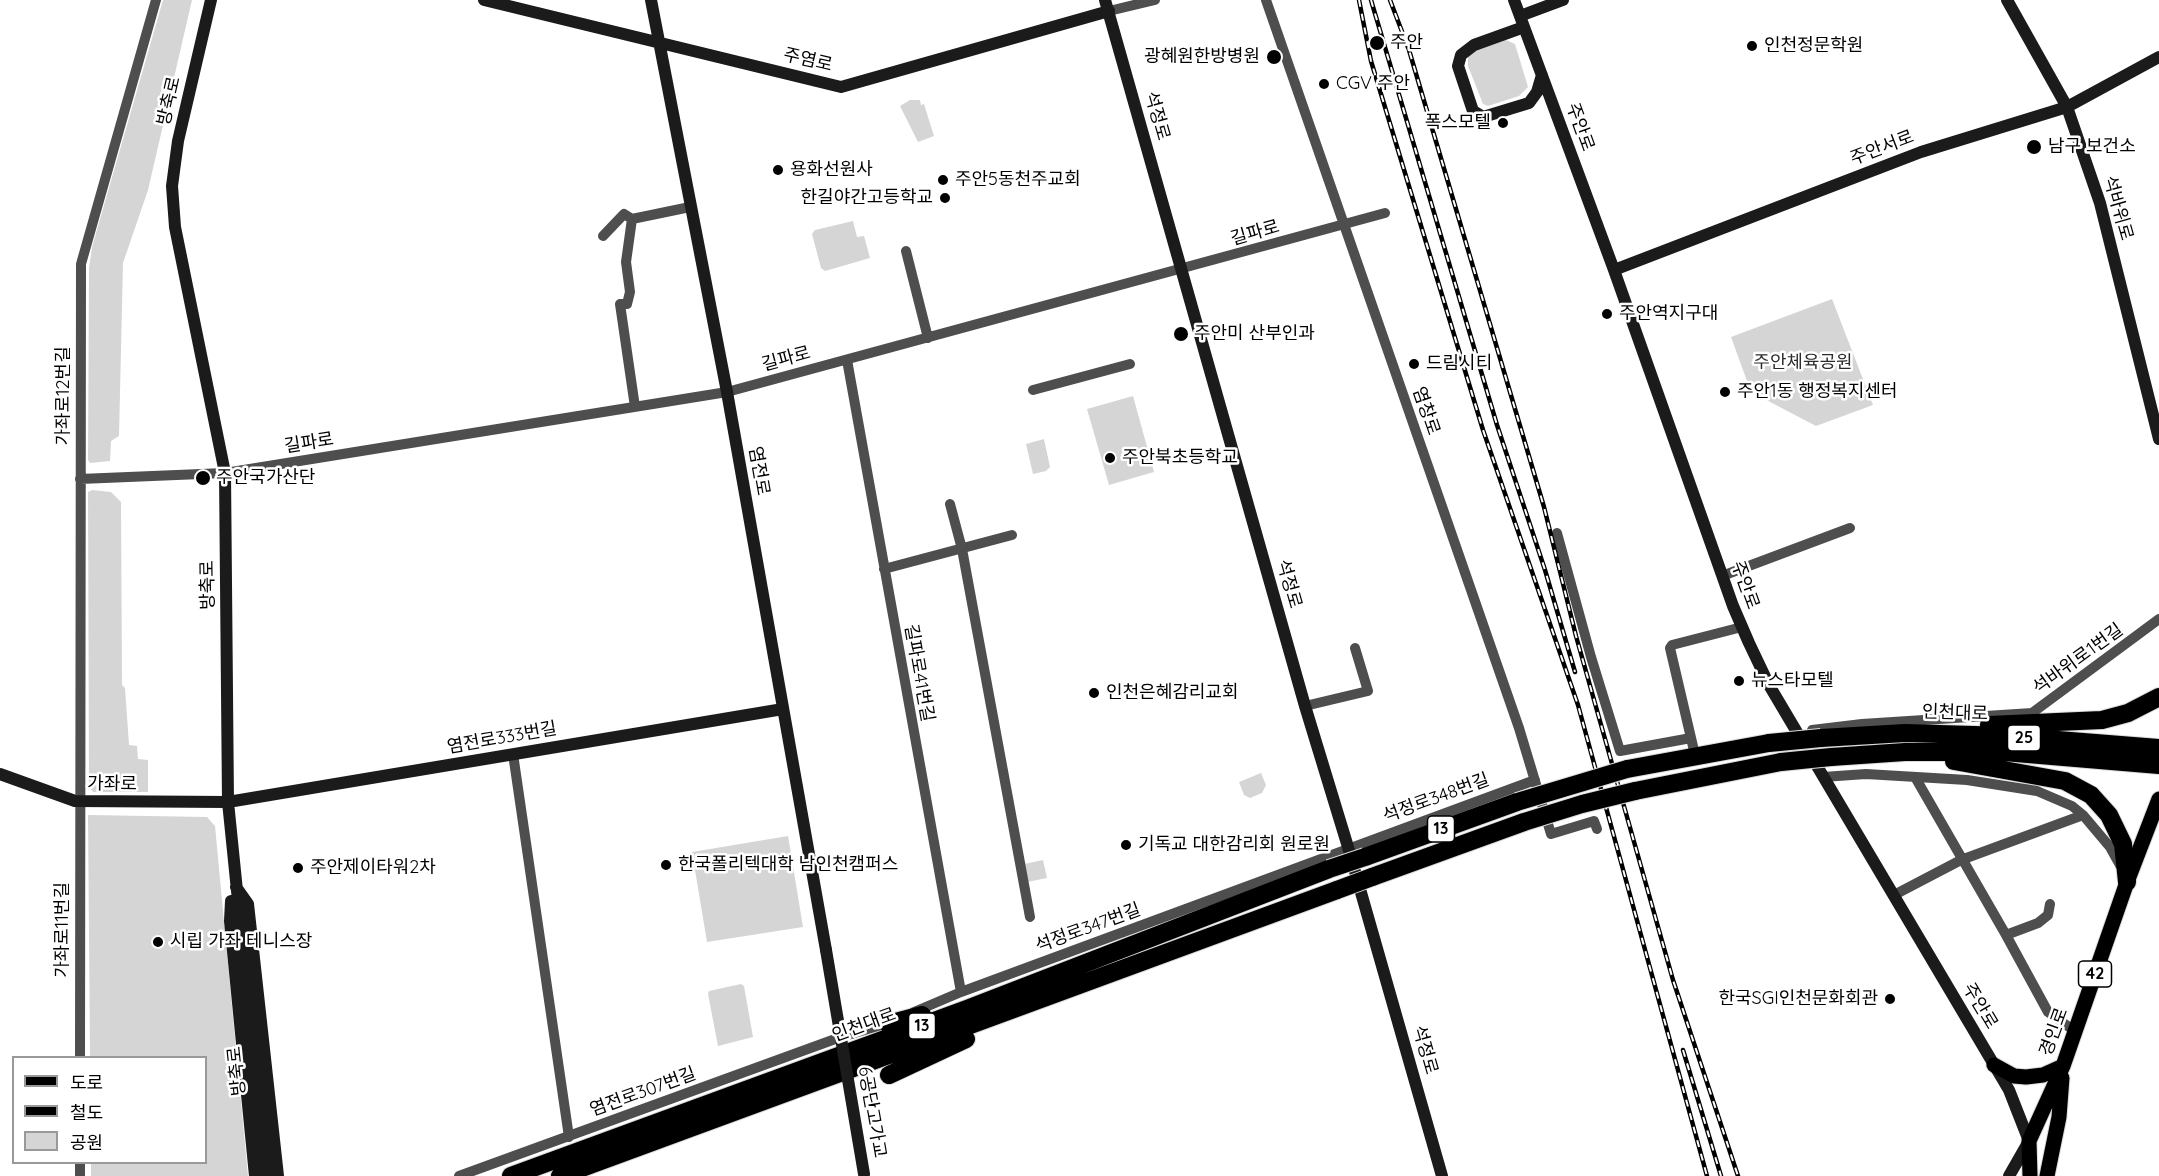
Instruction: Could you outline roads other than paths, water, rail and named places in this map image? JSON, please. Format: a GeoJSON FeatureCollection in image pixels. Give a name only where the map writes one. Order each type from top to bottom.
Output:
{"type":"FeatureCollection","features":[{"type":"Feature","properties":{"kind":"highway"},"geometry":{"type":"LineString","coordinates":[[1905,733],[1965,726],[2102,720],[2128,713],[2159,697]]}},
{"type":"Feature","properties":{"kind":"highway","name":"인천대로"},"geometry":{"type":"LineString","coordinates":[[560,1176],[1067,981],[1329,869],[1517,802],[1627,769],[1693,746],[1905,733],[2008,736],[2146,753],[2159,765]]}},
{"type":"Feature","properties":{"kind":"highway","name":"인천대로"},"geometry":{"type":"LineString","coordinates":[[511,1176],[1067,981],[1336,890],[1524,822],[1582,804],[1635,791],[1782,762],[1831,757],[1905,752],[2146,753]]}},
{"type":"Feature","properties":{"kind":"highway"},"geometry":{"type":"LineString","coordinates":[[1905,752],[2038,774],[2065,781],[2091,795],[2109,816],[2123,844],[2127,882]]}},
{"type":"Feature","properties":{"kind":"highway"},"geometry":{"type":"LineString","coordinates":[[888,1024],[1009,985],[1067,981]]}},
{"type":"Feature","properties":{"kind":"highway"},"geometry":{"type":"LineString","coordinates":[[889,1075],[1067,981]]}},
{"type":"Feature","properties":{"kind":"main road","name":"방축로"},"geometry":{"type":"LineString","coordinates":[[211,0],[178,141],[172,186],[175,226],[225,473],[228,802],[266,1176]]}},
{"type":"Feature","properties":{"kind":"main road","name":"주염로"},"geometry":{"type":"LineString","coordinates":[[484,0],[841,87],[1107,6]]}},
{"type":"Feature","properties":{"kind":"main road","name":"염전로"},"geometry":{"type":"LineString","coordinates":[[651,0],[727,392],[826,950]]}},
{"type":"Feature","properties":{"kind":"main road","name":"주안로"},"geometry":{"type":"LineString","coordinates":[[1514,0],[1742,627],[1769,686],[2009,1090],[2029,1141]]}},
{"type":"Feature","properties":{"kind":"main road"},"geometry":{"type":"LineString","coordinates":[[1542,75],[1537,92],[1529,102],[1484,117],[1473,111],[1458,66],[1461,55],[1474,45],[1563,0]]}},
{"type":"Feature","properties":{"kind":"main road","name":"석바위로"},"geometry":{"type":"LineString","coordinates":[[2007,0],[2067,107],[2100,202],[2159,439]]}},
{"type":"Feature","properties":{"kind":"main road","name":"석정로"},"geometry":{"type":"LineString","coordinates":[[1107,6],[1305,706],[1348,847],[1442,1176]]}},
{"type":"Feature","properties":{"kind":"main road","name":"주안서로"},"geometry":{"type":"LineString","coordinates":[[1614,270],[1921,152],[2067,107],[2159,57]]}},
{"type":"Feature","properties":{"kind":"main road","name":"염전로333번길"},"geometry":{"type":"LineString","coordinates":[[228,802],[783,709]]}},
{"type":"Feature","properties":{"kind":"main road","name":"가좌로"},"geometry":{"type":"LineString","coordinates":[[0,774],[80,802],[228,802]]}},
{"type":"Feature","properties":{"kind":"main road","name":"경인로"},"geometry":{"type":"LineString","coordinates":[[2030,1176],[2029,1141],[2076,1032],[2127,882],[2159,799]]}},
{"type":"Feature","properties":{"kind":"main road"},"geometry":{"type":"LineString","coordinates":[[236,885],[230,905],[230,921],[255,1176]]}},
{"type":"Feature","properties":{"kind":"main road"},"geometry":{"type":"LineString","coordinates":[[236,885],[248,904],[278,1176]]}},
{"type":"Feature","properties":{"kind":"main road","name":"6공단고가교"},"geometry":{"type":"LineString","coordinates":[[826,950],[865,1175]]}},
{"type":"Feature","properties":{"kind":"main road"},"geometry":{"type":"LineString","coordinates":[[1994,1065],[2014,1076],[2026,1077],[2043,1075],[2063,1066],[2059,1117],[2047,1176]]}},
{"type":"Feature","properties":{"kind":"main road"},"geometry":{"type":"LineString","coordinates":[[2009,1176],[2029,1141]]}},
{"type":"Feature","properties":{"kind":"street","name":"가좌로12번길"},"geometry":{"type":"LineString","coordinates":[[80,802],[81,264],[156,0]]}},
{"type":"Feature","properties":{"kind":"street","name":"주염로"},"geometry":{"type":"LineString","coordinates":[[1107,6],[1155,0]]}},
{"type":"Feature","properties":{"kind":"street","name":"염창로"},"geometry":{"type":"LineString","coordinates":[[1266,0],[1535,780],[1551,834],[1594,820],[1597,829]]}},
{"type":"Feature","properties":{"kind":"street"},"geometry":{"type":"LineString","coordinates":[[603,236],[624,214],[632,219],[690,207]]}},
{"type":"Feature","properties":{"kind":"street","name":"길파로"},"geometry":{"type":"LineString","coordinates":[[80,479],[225,473],[727,392],[1385,213]]}},
{"type":"Feature","properties":{"kind":"street"},"geometry":{"type":"LineString","coordinates":[[632,219],[626,262],[630,292],[627,304],[620,304],[635,407]]}},
{"type":"Feature","properties":{"kind":"street"},"geometry":{"type":"LineString","coordinates":[[906,251],[928,338]]}},
{"type":"Feature","properties":{"kind":"street","name":"길파로41번길"},"geometry":{"type":"LineString","coordinates":[[847,360],[961,992]]}},
{"type":"Feature","properties":{"kind":"street"},"geometry":{"type":"LineString","coordinates":[[1033,390],[1130,364]]}},
{"type":"Feature","properties":{"kind":"street"},"geometry":{"type":"LineString","coordinates":[[950,504],[962,549],[1030,917]]}},
{"type":"Feature","properties":{"kind":"street"},"geometry":{"type":"LineString","coordinates":[[1722,576],[1850,528]]}},
{"type":"Feature","properties":{"kind":"street"},"geometry":{"type":"LineString","coordinates":[[1557,533],[1602,697],[1620,751],[1693,746],[1670,648],[1672,645],[1742,627]]}},
{"type":"Feature","properties":{"kind":"street"},"geometry":{"type":"LineString","coordinates":[[884,569],[1012,535]]}},
{"type":"Feature","properties":{"kind":"street","name":"석바위로1번길"},"geometry":{"type":"LineString","coordinates":[[1797,732],[1862,724],[2032,713],[2159,619]]}},
{"type":"Feature","properties":{"kind":"street"},"geometry":{"type":"LineString","coordinates":[[1305,706],[1368,691],[1354,648]]}},
{"type":"Feature","properties":{"kind":"street"},"geometry":{"type":"LineString","coordinates":[[513,754],[569,1137]]}},
{"type":"Feature","properties":{"kind":"street"},"geometry":{"type":"LineString","coordinates":[[1823,777],[1866,774],[1967,780],[2037,791],[2072,806],[2083,815],[2117,858],[2127,882]]}},
{"type":"Feature","properties":{"kind":"street"},"geometry":{"type":"LineString","coordinates":[[1915,777],[2048,1012],[2076,1032]]}},
{"type":"Feature","properties":{"kind":"street","name":"석정로348번길"},"geometry":{"type":"LineString","coordinates":[[1348,847],[1535,780]]}},
{"type":"Feature","properties":{"kind":"street","name":"가좌로11번길"},"geometry":{"type":"LineString","coordinates":[[80,802],[80,1056]]}},
{"type":"Feature","properties":{"kind":"street"},"geometry":{"type":"LineString","coordinates":[[1894,895],[1961,860],[2083,815]]}},
{"type":"Feature","properties":{"kind":"street","name":"석정로347번길"},"geometry":{"type":"LineString","coordinates":[[838,1038],[888,1024],[961,992],[1348,847]]}},
{"type":"Feature","properties":{"kind":"street"},"geometry":{"type":"LineString","coordinates":[[2006,935],[2038,923],[2048,915],[2050,904]]}},
{"type":"Feature","properties":{"kind":"street","name":"염전로307번길"},"geometry":{"type":"LineString","coordinates":[[459,1176],[838,1038]]}},
{"type":"Feature","properties":{"kind":"railway"},"geometry":{"type":"LineString","coordinates":[[1359,0],[1371,61],[1483,430],[1578,705],[1707,1176]]}},
{"type":"Feature","properties":{"kind":"railway"},"geometry":{"type":"LineString","coordinates":[[1371,0],[1497,425],[1545,570],[1575,672]]}},
{"type":"Feature","properties":{"kind":"railway"},"geometry":{"type":"LineString","coordinates":[[1390,0],[1409,50],[1544,507],[1576,636],[1673,980],[1738,1176]]}},
{"type":"Feature","properties":{"kind":"railway"},"geometry":{"type":"LineString","coordinates":[[1683,1050],[1721,1176]]}},
{"type":"Feature","properties":{"kind":"place","name":"주안"},"geometry":{"type":"Point","coordinates":[1377,43]}},
{"type":"Feature","properties":{"kind":"place","name":"인천정문학원"},"geometry":{"type":"Point","coordinates":[1752,46]}},
{"type":"Feature","properties":{"kind":"place","name":"광혜원한방병원"},"geometry":{"type":"Point","coordinates":[1274,57]}},
{"type":"Feature","properties":{"kind":"place","name":"CGV 주안"},"geometry":{"type":"Point","coordinates":[1324,84]}},
{"type":"Feature","properties":{"kind":"place","name":"폭스모텔"},"geometry":{"type":"Point","coordinates":[1503,123]}},
{"type":"Feature","properties":{"kind":"place","name":"남구 보건소"},"geometry":{"type":"Point","coordinates":[2034,147]}},
{"type":"Feature","properties":{"kind":"place","name":"용화선원사"},"geometry":{"type":"Point","coordinates":[778,170]}},
{"type":"Feature","properties":{"kind":"place","name":"주안5동천주교회"},"geometry":{"type":"Point","coordinates":[943,180]}},
{"type":"Feature","properties":{"kind":"place","name":"한길야간고등학교"},"geometry":{"type":"Point","coordinates":[945,198]}},
{"type":"Feature","properties":{"kind":"place","name":"주안역지구대"},"geometry":{"type":"Point","coordinates":[1607,314]}},
{"type":"Feature","properties":{"kind":"place","name":"주안미 산부인과"},"geometry":{"type":"Point","coordinates":[1181,334]}},
{"type":"Feature","properties":{"kind":"place","name":"드림시티"},"geometry":{"type":"Point","coordinates":[1414,364]}},
{"type":"Feature","properties":{"kind":"place","name":"주안1동 행정복지센터"},"geometry":{"type":"Point","coordinates":[1725,392]}},
{"type":"Feature","properties":{"kind":"place","name":"주안북초등학교"},"geometry":{"type":"Point","coordinates":[1110,458]}},
{"type":"Feature","properties":{"kind":"place","name":"주안국가산단"},"geometry":{"type":"Point","coordinates":[203,478]}},
{"type":"Feature","properties":{"kind":"place","name":"뉴스타모텔"},"geometry":{"type":"Point","coordinates":[1739,681]}},
{"type":"Feature","properties":{"kind":"place","name":"인천은혜감리교회"},"geometry":{"type":"Point","coordinates":[1094,693]}},
{"type":"Feature","properties":{"kind":"place","name":"기독교 대한감리회 원로원"},"geometry":{"type":"Point","coordinates":[1126,845]}},
{"type":"Feature","properties":{"kind":"place","name":"한국폴리텍대학 남인천캠퍼스"},"geometry":{"type":"Point","coordinates":[666,865]}},
{"type":"Feature","properties":{"kind":"place","name":"주안제이타워2차"},"geometry":{"type":"Point","coordinates":[298,868]}},
{"type":"Feature","properties":{"kind":"place","name":"시립 가좌 테니스장"},"geometry":{"type":"Point","coordinates":[158,942]}},
{"type":"Feature","properties":{"kind":"place","name":"한국SGI인천문화회관"},"geometry":{"type":"Point","coordinates":[1890,999]}},
{"type":"Feature","properties":{"kind":"park label","name":"주안체육공원"},"geometry":{"type":"Point","coordinates":[1803,363]}}]}
